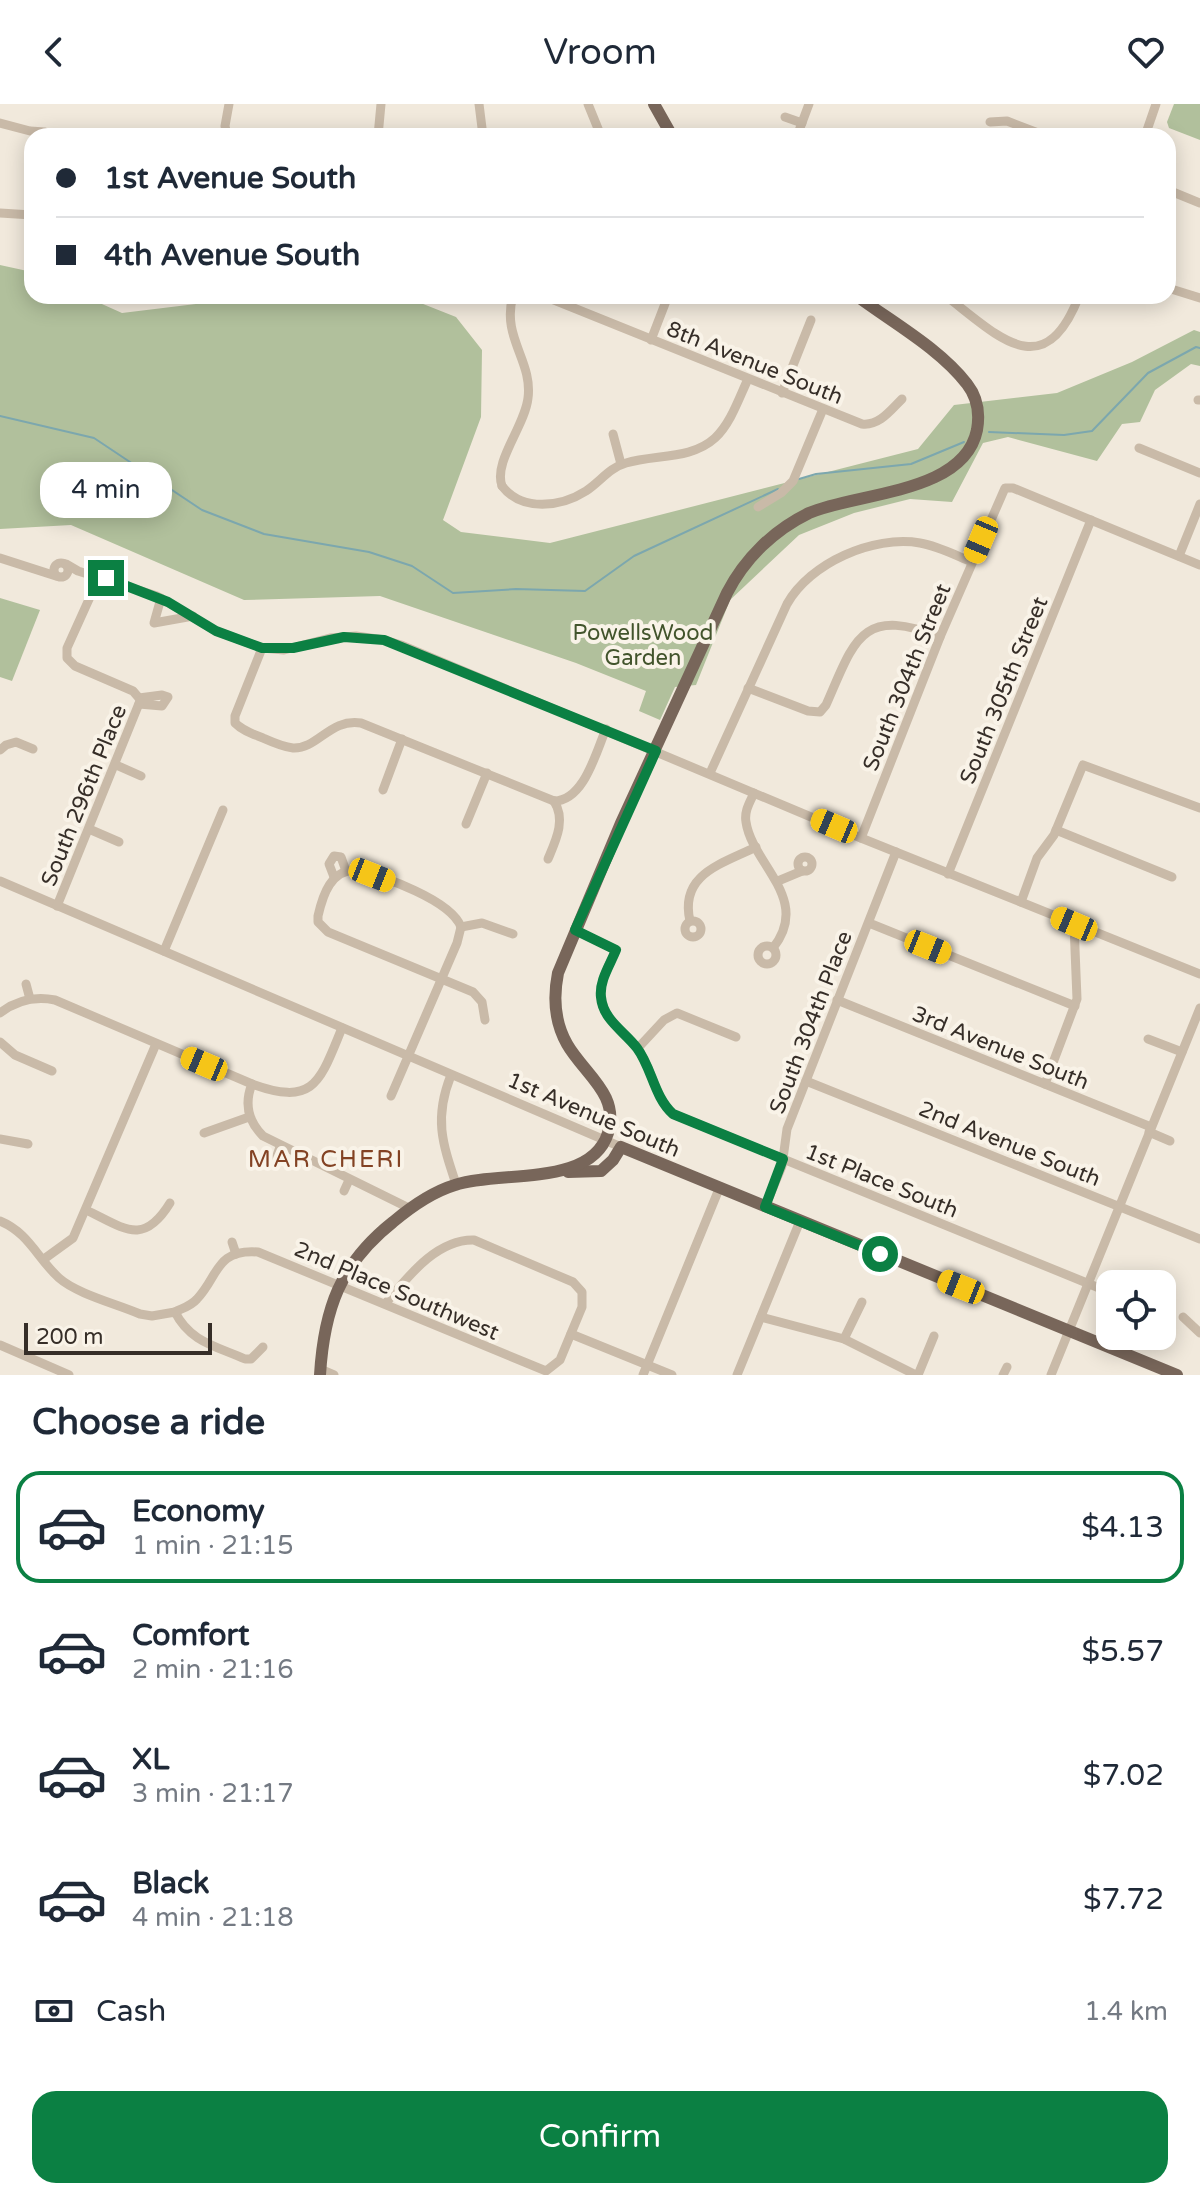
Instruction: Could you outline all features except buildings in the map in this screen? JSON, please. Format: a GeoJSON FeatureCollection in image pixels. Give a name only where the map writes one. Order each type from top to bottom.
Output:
{"type":"FeatureCollection","features":[{"type":"Feature","properties":{"kind":"main road"},"geometry":{"type":"LineString","coordinates":[[654,104],[668,128]]}},
{"type":"Feature","properties":{"kind":"main road"},"geometry":{"type":"LineString","coordinates":[[320,1372],[327,1318],[339,1285],[367,1245],[409,1208],[456,1184],[572,1168],[592,1159],[605,1140],[610,1122],[610,1105],[599,1084],[568,1046],[557,1021],[555,991],[558,973],[733,582],[761,546],[783,529],[820,509],[933,478],[954,466],[971,448],[979,415],[978,404],[966,383],[941,358],[868,304]]}},
{"type":"Feature","properties":{"kind":"main road"},"geometry":{"type":"LineString","coordinates":[[553,1171],[601,1171],[621,1147]]}},
{"type":"Feature","properties":{"kind":"main road","name":"1st Avenue South"},"geometry":{"type":"LineString","coordinates":[[621,1147],[1177,1375]]}},
{"type":"Feature","properties":{"kind":"street"},"geometry":{"type":"LineString","coordinates":[[226,128],[229,104]]}},
{"type":"Feature","properties":{"kind":"street"},"geometry":{"type":"LineString","coordinates":[[379,128],[381,104]]}},
{"type":"Feature","properties":{"kind":"street"},"geometry":{"type":"LineString","coordinates":[[479,104],[482,128]]}},
{"type":"Feature","properties":{"kind":"street"},"geometry":{"type":"LineString","coordinates":[[588,104],[598,128]]}},
{"type":"Feature","properties":{"kind":"street"},"geometry":{"type":"LineString","coordinates":[[800,128],[809,104]]}},
{"type":"Feature","properties":{"kind":"street"},"geometry":{"type":"LineString","coordinates":[[1148,128],[1156,104]]}},
{"type":"Feature","properties":{"kind":"street"},"geometry":{"type":"LineString","coordinates":[[785,117],[802,123]]}},
{"type":"Feature","properties":{"kind":"street"},"geometry":{"type":"LineString","coordinates":[[990,122],[1007,121],[1025,128]]}},
{"type":"Feature","properties":{"kind":"street"},"geometry":{"type":"LineString","coordinates":[[0,123],[24,129]]}},
{"type":"Feature","properties":{"kind":"street"},"geometry":{"type":"LineString","coordinates":[[1176,193],[1200,203]]}},
{"type":"Feature","properties":{"kind":"street"},"geometry":{"type":"LineString","coordinates":[[0,213],[24,214]]}},
{"type":"Feature","properties":{"kind":"street"},"geometry":{"type":"LineString","coordinates":[[1176,290],[1200,298]]}},
{"type":"Feature","properties":{"kind":"street"},"geometry":{"type":"LineString","coordinates":[[511,304],[510,327],[527,372],[529,394],[521,425],[499,477],[509,494],[525,502],[556,504],[588,490],[621,464],[683,453],[705,445],[718,435],[748,379]]}},
{"type":"Feature","properties":{"kind":"street","name":"8th Avenue South"},"geometry":{"type":"LineString","coordinates":[[563,304],[869,425],[879,421],[902,399]]}},
{"type":"Feature","properties":{"kind":"street"},"geometry":{"type":"LineString","coordinates":[[651,340],[665,304]]}},
{"type":"Feature","properties":{"kind":"street"},"geometry":{"type":"LineString","coordinates":[[958,304],[985,322],[1011,348],[1048,341],[1069,321],[1076,304]]}},
{"type":"Feature","properties":{"kind":"street"},"geometry":{"type":"LineString","coordinates":[[782,393],[811,320]]}},
{"type":"Feature","properties":{"kind":"street"},"geometry":{"type":"LineString","coordinates":[[758,507],[791,484],[823,409]]}},
{"type":"Feature","properties":{"kind":"street"},"geometry":{"type":"LineString","coordinates":[[613,434],[621,464]]}},
{"type":"Feature","properties":{"kind":"street"},"geometry":{"type":"LineString","coordinates":[[1139,448],[1200,473]]}},
{"type":"Feature","properties":{"kind":"street"},"geometry":{"type":"LineString","coordinates":[[491,491],[502,486]]}},
{"type":"Feature","properties":{"kind":"street","name":"South 304th Street"},"geometry":{"type":"LineString","coordinates":[[861,838],[940,637],[1005,488],[1013,488],[1091,520]]}},
{"type":"Feature","properties":{"kind":"street"},"geometry":{"type":"LineString","coordinates":[[1179,556],[1200,504]]}},
{"type":"Feature","properties":{"kind":"street"},"geometry":{"type":"LineString","coordinates":[[1091,520],[1200,565]]}},
{"type":"Feature","properties":{"kind":"street","name":"South 305th Street"},"geometry":{"type":"LineString","coordinates":[[948,874],[1091,520]]}},
{"type":"Feature","properties":{"kind":"street"},"geometry":{"type":"LineString","coordinates":[[710,773],[787,604],[806,578],[821,566],[842,556],[902,542],[932,546],[972,562]]}},
{"type":"Feature","properties":{"kind":"street"},"geometry":{"type":"LineString","coordinates":[[0,558],[39,572],[78,571],[161,598],[226,635],[262,648],[293,648],[344,637],[384,640],[606,729],[948,874],[1200,974]]}},
{"type":"Feature","properties":{"kind":"street","name":"South 296th Place"},"geometry":{"type":"LineString","coordinates":[[57,906],[116,765],[139,701],[133,691],[83,670],[69,661],[66,655],[93,591],[96,578],[93,575]]}},
{"type":"Feature","properties":{"kind":"street"},"geometry":{"type":"LineString","coordinates":[[161,598],[154,623],[193,616]]}},
{"type":"Feature","properties":{"kind":"street"},"geometry":{"type":"LineString","coordinates":[[748,688],[817,713],[826,705],[848,653],[858,639],[872,630],[895,624],[940,637]]}},
{"type":"Feature","properties":{"kind":"street"},"geometry":{"type":"LineString","coordinates":[[262,648],[236,713],[235,723],[248,732],[294,748],[306,745],[337,725],[350,722],[368,725],[554,801],[564,800],[576,791],[606,729]]}},
{"type":"Feature","properties":{"kind":"street"},"geometry":{"type":"LineString","coordinates":[[383,790],[402,739]]}},
{"type":"Feature","properties":{"kind":"street"},"geometry":{"type":"LineString","coordinates":[[0,750],[16,742],[33,749]]}},
{"type":"Feature","properties":{"kind":"street"},"geometry":{"type":"LineString","coordinates":[[116,765],[141,776]]}},
{"type":"Feature","properties":{"kind":"street"},"geometry":{"type":"LineString","coordinates":[[1021,902],[1037,858],[1056,830],[1083,765],[1200,808]]}},
{"type":"Feature","properties":{"kind":"street"},"geometry":{"type":"LineString","coordinates":[[466,824],[487,773]]}},
{"type":"Feature","properties":{"kind":"street"},"geometry":{"type":"LineString","coordinates":[[754,793],[745,814],[748,830],[778,881],[785,919],[773,948]]}},
{"type":"Feature","properties":{"kind":"street"},"geometry":{"type":"LineString","coordinates":[[548,859],[560,826],[560,814],[554,801]]}},
{"type":"Feature","properties":{"kind":"street"},"geometry":{"type":"LineString","coordinates":[[164,951],[223,810]]}},
{"type":"Feature","properties":{"kind":"street"},"geometry":{"type":"LineString","coordinates":[[89,829],[119,842]]}},
{"type":"Feature","properties":{"kind":"street"},"geometry":{"type":"LineString","coordinates":[[1056,830],[1172,877]]}},
{"type":"Feature","properties":{"kind":"street"},"geometry":{"type":"LineString","coordinates":[[690,921],[688,899],[697,880],[715,867],[756,847]]}},
{"type":"Feature","properties":{"kind":"street","name":"South 304th Place"},"geometry":{"type":"LineString","coordinates":[[765,1207],[783,1159],[783,1143],[896,852]]}},
{"type":"Feature","properties":{"kind":"street"},"geometry":{"type":"LineString","coordinates":[[334,856],[329,864],[341,873],[367,873],[428,898],[450,911],[461,927],[460,936],[391,1096]]}},
{"type":"Feature","properties":{"kind":"street"},"geometry":{"type":"LineString","coordinates":[[778,881],[802,871]]}},
{"type":"Feature","properties":{"kind":"street"},"geometry":{"type":"LineString","coordinates":[[341,873],[319,910],[318,922],[328,932],[476,994],[483,1005],[485,1020]]}},
{"type":"Feature","properties":{"kind":"street","name":"1st Avenue South"},"geometry":{"type":"LineString","coordinates":[[0,881],[621,1147]]}},
{"type":"Feature","properties":{"kind":"street"},"geometry":{"type":"LineString","coordinates":[[461,927],[482,923],[513,934]]}},
{"type":"Feature","properties":{"kind":"street"},"geometry":{"type":"LineString","coordinates":[[869,923],[1075,1006]]}},
{"type":"Feature","properties":{"kind":"street"},"geometry":{"type":"LineString","coordinates":[[1045,1084],[1075,1006],[1078,982],[1074,924]]}},
{"type":"Feature","properties":{"kind":"street","name":"1st Place South"},"geometry":{"type":"LineString","coordinates":[[575,930],[616,950],[602,983],[602,1007],[638,1048],[665,1106],[673,1114],[1096,1286]]}},
{"type":"Feature","properties":{"kind":"street"},"geometry":{"type":"LineString","coordinates":[[26,984],[30,999]]}},
{"type":"Feature","properties":{"kind":"street"},"geometry":{"type":"LineString","coordinates":[[0,1013],[39,997],[65,1004],[252,1084],[283,1094],[306,1090],[323,1071],[342,1028]]}},
{"type":"Feature","properties":{"kind":"street","name":"3rd Avenue South"},"geometry":{"type":"LineString","coordinates":[[837,1000],[1045,1084],[1170,1141]]}},
{"type":"Feature","properties":{"kind":"street"},"geometry":{"type":"LineString","coordinates":[[1051,1375],[1200,1008]]}},
{"type":"Feature","properties":{"kind":"street"},"geometry":{"type":"LineString","coordinates":[[638,1048],[664,1020],[677,1013],[736,1037]]}},
{"type":"Feature","properties":{"kind":"street"},"geometry":{"type":"LineString","coordinates":[[1148,1039],[1182,1052]]}},
{"type":"Feature","properties":{"kind":"street"},"geometry":{"type":"LineString","coordinates":[[0,1042],[15,1055],[52,1071]]}},
{"type":"Feature","properties":{"kind":"street"},"geometry":{"type":"LineString","coordinates":[[44,1259],[73,1238],[156,1044]]}},
{"type":"Feature","properties":{"kind":"street"},"geometry":{"type":"LineString","coordinates":[[451,1075],[441,1107],[441,1128],[456,1184]]}},
{"type":"Feature","properties":{"kind":"street","name":"2nd Avenue South"},"geometry":{"type":"LineString","coordinates":[[806,1081],[1200,1239]]}},
{"type":"Feature","properties":{"kind":"street"},"geometry":{"type":"LineString","coordinates":[[252,1084],[247,1098],[249,1117],[263,1136],[409,1208]]}},
{"type":"Feature","properties":{"kind":"street"},"geometry":{"type":"LineString","coordinates":[[204,1133],[249,1117]]}},
{"type":"Feature","properties":{"kind":"street"},"geometry":{"type":"LineString","coordinates":[[0,1139],[28,1144]]}},
{"type":"Feature","properties":{"kind":"street"},"geometry":{"type":"LineString","coordinates":[[275,1161],[280,1147]]}},
{"type":"Feature","properties":{"kind":"street"},"geometry":{"type":"LineString","coordinates":[[344,1191],[349,1180]]}},
{"type":"Feature","properties":{"kind":"street"},"geometry":{"type":"LineString","coordinates":[[645,1370],[719,1189]]}},
{"type":"Feature","properties":{"kind":"street"},"geometry":{"type":"LineString","coordinates":[[86,1210],[124,1228],[143,1231],[158,1223],[170,1203]]}},
{"type":"Feature","properties":{"kind":"street"},"geometry":{"type":"LineString","coordinates":[[0,1221],[21,1232],[55,1274],[68,1284],[140,1314],[152,1316],[175,1312],[199,1298],[219,1265],[236,1254],[232,1242]]}},
{"type":"Feature","properties":{"kind":"street"},"geometry":{"type":"LineString","coordinates":[[737,1375],[800,1221]]}},
{"type":"Feature","properties":{"kind":"street"},"geometry":{"type":"LineString","coordinates":[[385,1304],[413,1272],[438,1251],[459,1241],[474,1240],[573,1282],[582,1292],[583,1302],[571,1334],[645,1370],[672,1375]]}},
{"type":"Feature","properties":{"kind":"street","name":"2nd Place Southwest"},"geometry":{"type":"LineString","coordinates":[[236,1254],[247,1251],[267,1255],[541,1370],[550,1369],[560,1360],[571,1334]]}},
{"type":"Feature","properties":{"kind":"street"},"geometry":{"type":"LineString","coordinates":[[844,1339],[862,1302]]}},
{"type":"Feature","properties":{"kind":"street"},"geometry":{"type":"LineString","coordinates":[[175,1312],[192,1336],[245,1359],[251,1359],[263,1347]]}},
{"type":"Feature","properties":{"kind":"street"},"geometry":{"type":"LineString","coordinates":[[761,1317],[844,1339],[917,1375],[934,1336]]}},
{"type":"Feature","properties":{"kind":"street"},"geometry":{"type":"LineString","coordinates":[[1183,1317],[1200,1333]]}},
{"type":"Feature","properties":{"kind":"street"},"geometry":{"type":"LineString","coordinates":[[0,1345],[69,1375]]}},
{"type":"Feature","properties":{"kind":"street"},"geometry":{"type":"LineString","coordinates":[[320,1372],[334,1375]]}},
{"type":"Feature","properties":{"kind":"green space"},"geometry":{"type":"Polygon","coordinates":[[[1174,104],[1200,104],[1200,140],[1176,131],[1176,128],[1169,128],[1167,122],[1174,104]]]}},
{"type":"Feature","properties":{"kind":"green space","name":"PowellsWood Garden"},"geometry":{"type":"Polygon","coordinates":[[[0,265],[24,270],[24,304],[102,304],[122,313],[196,304],[423,304],[456,317],[482,350],[481,417],[443,520],[461,532],[550,543],[918,449],[954,405],[1057,393],[1132,362],[1194,330],[1200,332],[1200,366],[1191,364],[1155,390],[1140,422],[1122,424],[1097,461],[1008,437],[983,443],[952,502],[910,499],[854,513],[799,535],[730,600],[696,685],[675,687],[660,720],[639,711],[646,691],[576,663],[380,596],[244,600],[71,525],[0,529],[0,265]]]}},
{"type":"Feature","properties":{"kind":"green space"},"geometry":{"type":"Polygon","coordinates":[[[0,598],[40,610],[12,681],[0,677],[0,598]]]}},
{"type":"Feature","properties":{"kind":"waterway"},"geometry":{"type":"LineString","coordinates":[[989,432],[1064,435],[1092,431],[1148,373],[1196,347],[1200,348]]}},
{"type":"Feature","properties":{"kind":"waterway"},"geometry":{"type":"LineString","coordinates":[[0,416],[94,438],[202,510],[264,534],[369,552],[412,566],[453,593],[516,589],[585,591],[634,556],[778,489]]}},
{"type":"Feature","properties":{"kind":"waterway"},"geometry":{"type":"LineString","coordinates":[[799,479],[816,474],[911,464],[964,442]]}},
{"type":"Feature","properties":{"kind":"district","name":"MAR CHERI"},"geometry":{"type":"Point","coordinates":[326,1159]}},
{"type":"Feature","properties":{"kind":"route"},"geometry":{"type":"LineString","coordinates":[[106,578],[168,602],[216,631],[269,650],[356,636],[401,645],[656,751],[575,930],[616,950],[602,983],[602,1007],[638,1048],[665,1106],[673,1114],[783,1159],[765,1207],[880,1254]]}}]}
